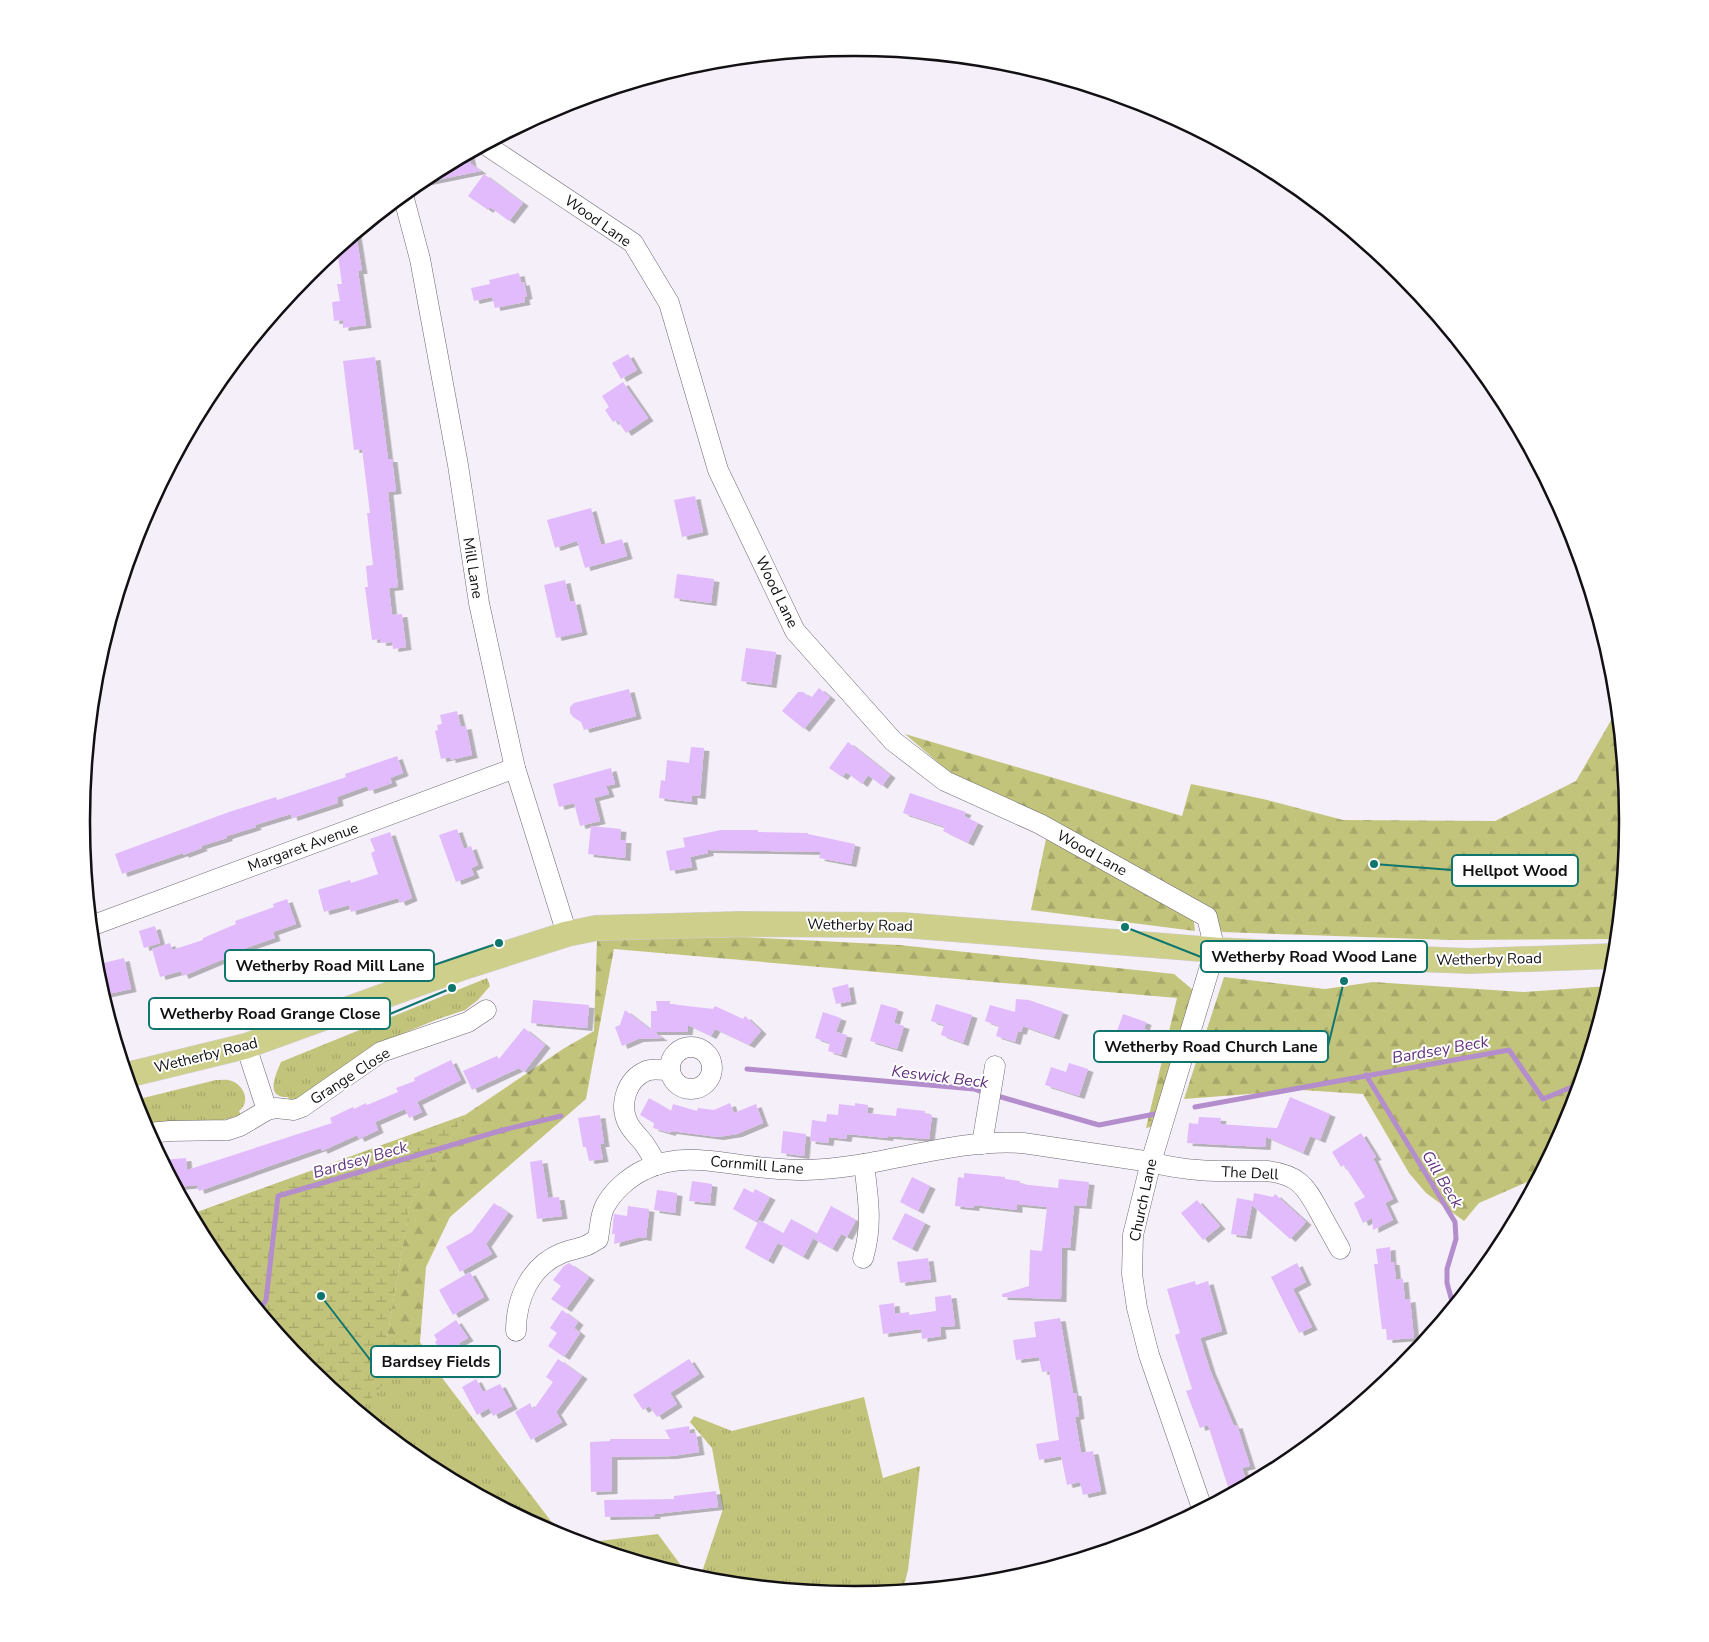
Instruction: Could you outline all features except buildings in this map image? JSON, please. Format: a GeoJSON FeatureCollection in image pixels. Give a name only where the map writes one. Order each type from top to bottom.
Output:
{"type":"FeatureCollection","features":[{"type":"Feature","properties":{"kind":"main road","name":"Wetherby Road"},"geometry":{"type":"LineString","coordinates":[[133,1074],[246,1046],[464,967],[567,934],[596,928],[740,924],[902,925],[1215,950],[1470,961],[1607,956]]}},
{"type":"Feature","properties":{"kind":"street","name":"Wood Lane"},"geometry":{"type":"LineString","coordinates":[[491,148],[633,243],[669,303],[718,470],[795,631],[893,741],[945,781],[1040,824],[1207,916],[1215,950]]}},
{"type":"Feature","properties":{"kind":"street","name":"Mill Lane"},"geometry":{"type":"LineString","coordinates":[[405,203],[420,259],[458,465],[479,603],[515,768],[567,934]]}},
{"type":"Feature","properties":{"kind":"street","name":"Margaret Avenue"},"geometry":{"type":"LineString","coordinates":[[96,924],[515,768]]}},
{"type":"Feature","properties":{"kind":"street","name":"Church Lane"},"geometry":{"type":"LineString","coordinates":[[1200,1503],[1149,1355],[1137,1308],[1132,1274],[1133,1236],[1151,1162],[1215,950]]}},
{"type":"Feature","properties":{"kind":"street","name":"Grange Close"},"geometry":{"type":"LineString","coordinates":[[266,1110],[276,1108],[294,1110],[302,1107],[381,1052],[468,1022],[486,1010]]}},
{"type":"Feature","properties":{"kind":"street"},"geometry":{"type":"LineString","coordinates":[[157,1132],[228,1130],[240,1126],[266,1110],[246,1046]]}},
{"type":"Feature","properties":{"kind":"street"},"geometry":{"type":"LineString","coordinates":[[657,1164],[646,1146],[629,1125],[624,1112],[624,1100],[628,1087],[636,1077],[648,1070],[669,1070]]}},
{"type":"Feature","properties":{"kind":"street"},"geometry":{"type":"LineString","coordinates":[[982,1144],[993,1075]]}},
{"type":"Feature","properties":{"kind":"street","name":"Cornmill Lane"},"geometry":{"type":"LineString","coordinates":[[516,1331],[519,1304],[531,1279],[550,1260],[562,1253],[585,1246],[598,1239],[605,1206],[617,1189],[643,1170],[657,1164],[686,1159],[767,1168],[838,1168],[1003,1142],[1023,1143],[1151,1162]]}},
{"type":"Feature","properties":{"kind":"street","name":"The Dell"},"geometry":{"type":"LineString","coordinates":[[1151,1162],[1170,1168],[1194,1171],[1267,1171],[1279,1172],[1290,1176],[1308,1191],[1340,1249]]}},
{"type":"Feature","properties":{"kind":"street"},"geometry":{"type":"LineString","coordinates":[[863,1258],[870,1225],[864,1164]]}},
{"type":"Feature","properties":{"kind":"green space"},"geometry":{"type":"Polygon","coordinates":[[[1612,718],[1618,771],[1619,821],[1618,871],[1610,939],[1450,940],[1222,932],[1206,906],[954,776],[905,734],[1182,816],[1191,784],[1263,799],[1343,820],[1495,821],[1576,781],[1612,718]]]}},
{"type":"Feature","properties":{"kind":"green space"},"geometry":{"type":"Polygon","coordinates":[[[1046,839],[1193,915],[1195,931],[1031,910],[1046,839]]]}},
{"type":"Feature","properties":{"kind":"green space"},"geometry":{"type":"Polygon","coordinates":[[[743,937],[899,945],[1174,974],[1193,990],[1158,1125],[1146,1128],[1177,998],[614,949],[586,1099],[450,1217],[426,1267],[420,1342],[386,1343],[410,1204],[465,1115],[563,1049],[594,1031],[597,939],[743,937]]]}},
{"type":"Feature","properties":{"kind":"green space"},"geometry":{"type":"Polygon","coordinates":[[[1224,977],[1325,989],[1373,982],[1523,992],[1601,987],[1579,1067],[1561,1114],[1528,1181],[1479,1203],[1464,1221],[1426,1193],[1409,1173],[1363,1094],[1301,1090],[1184,1099],[1224,977]]]}},
{"type":"Feature","properties":{"kind":"green space"},"geometry":{"type":"Polygon","coordinates":[[[487,978],[490,986],[478,1000],[465,1010],[382,1042],[291,1103],[288,1097],[276,1094],[274,1084],[281,1062],[487,978]]]}},
{"type":"Feature","properties":{"kind":"green space"},"geometry":{"type":"Polygon","coordinates":[[[216,1080],[226,1080],[236,1083],[243,1090],[245,1103],[239,1111],[241,1115],[216,1122],[153,1125],[142,1098],[216,1080]]]}},
{"type":"Feature","properties":{"kind":"green space"},"geometry":{"type":"Polygon","coordinates":[[[465,1115],[410,1204],[386,1343],[420,1342],[443,1379],[553,1524],[516,1507],[430,1457],[389,1428],[350,1396],[314,1362],[248,1287],[198,1212],[465,1115]]]}},
{"type":"Feature","properties":{"kind":"green space"},"geometry":{"type":"Polygon","coordinates":[[[465,1115],[410,1204],[386,1342],[420,1342],[363,1407],[314,1362],[280,1325],[248,1287],[198,1212],[465,1115]]]}},
{"type":"Feature","properties":{"kind":"green space"},"geometry":{"type":"Polygon","coordinates":[[[864,1397],[883,1478],[920,1466],[908,1570],[904,1584],[854,1586],[804,1584],[755,1579],[703,1570],[723,1509],[712,1448],[690,1422],[694,1416],[732,1431],[864,1397]]]}},
{"type":"Feature","properties":{"kind":"green space"},"geometry":{"type":"Polygon","coordinates":[[[658,1534],[681,1566],[657,1560],[598,1541],[658,1534]]]}},
{"type":"Feature","properties":{"kind":"waterway","name":"Bardsey Beck"},"geometry":{"type":"LineString","coordinates":[[1195,1107],[1509,1050],[1543,1099],[1571,1087]]}},
{"type":"Feature","properties":{"kind":"waterway","name":"Keswick Beck"},"geometry":{"type":"LineString","coordinates":[[747,1069],[974,1089],[985,1093]]}},
{"type":"Feature","properties":{"kind":"waterway","name":"Gill Beck"},"geometry":{"type":"LineString","coordinates":[[1366,1075],[1455,1222],[1456,1239],[1447,1269],[1447,1283],[1451,1299]]}},
{"type":"Feature","properties":{"kind":"waterway","name":"Keswick Beck"},"geometry":{"type":"LineString","coordinates":[[994,1095],[1099,1125],[1155,1114]]}},
{"type":"Feature","properties":{"kind":"waterway","name":"Bardsey Beck"},"geometry":{"type":"LineString","coordinates":[[263,1305],[266,1300],[278,1196],[503,1130],[561,1116]]}},
{"type":"Feature","properties":{"kind":"place","name":"Hellpot Wood"},"geometry":{"type":"Point","coordinates":[1374,864]}},
{"type":"Feature","properties":{"kind":"place","name":"Wetherby Road Wood Lane"},"geometry":{"type":"Point","coordinates":[1125,927]}},
{"type":"Feature","properties":{"kind":"place","name":"Wetherby Road Mill Lane"},"geometry":{"type":"Point","coordinates":[499,943]}},
{"type":"Feature","properties":{"kind":"place","name":"Wetherby Road Church Lane"},"geometry":{"type":"Point","coordinates":[1344,981]}},
{"type":"Feature","properties":{"kind":"place","name":"Wetherby Road Grange Close"},"geometry":{"type":"Point","coordinates":[452,988]}},
{"type":"Feature","properties":{"kind":"place","name":"Bardsey Fields"},"geometry":{"type":"Point","coordinates":[321,1296]}}]}
